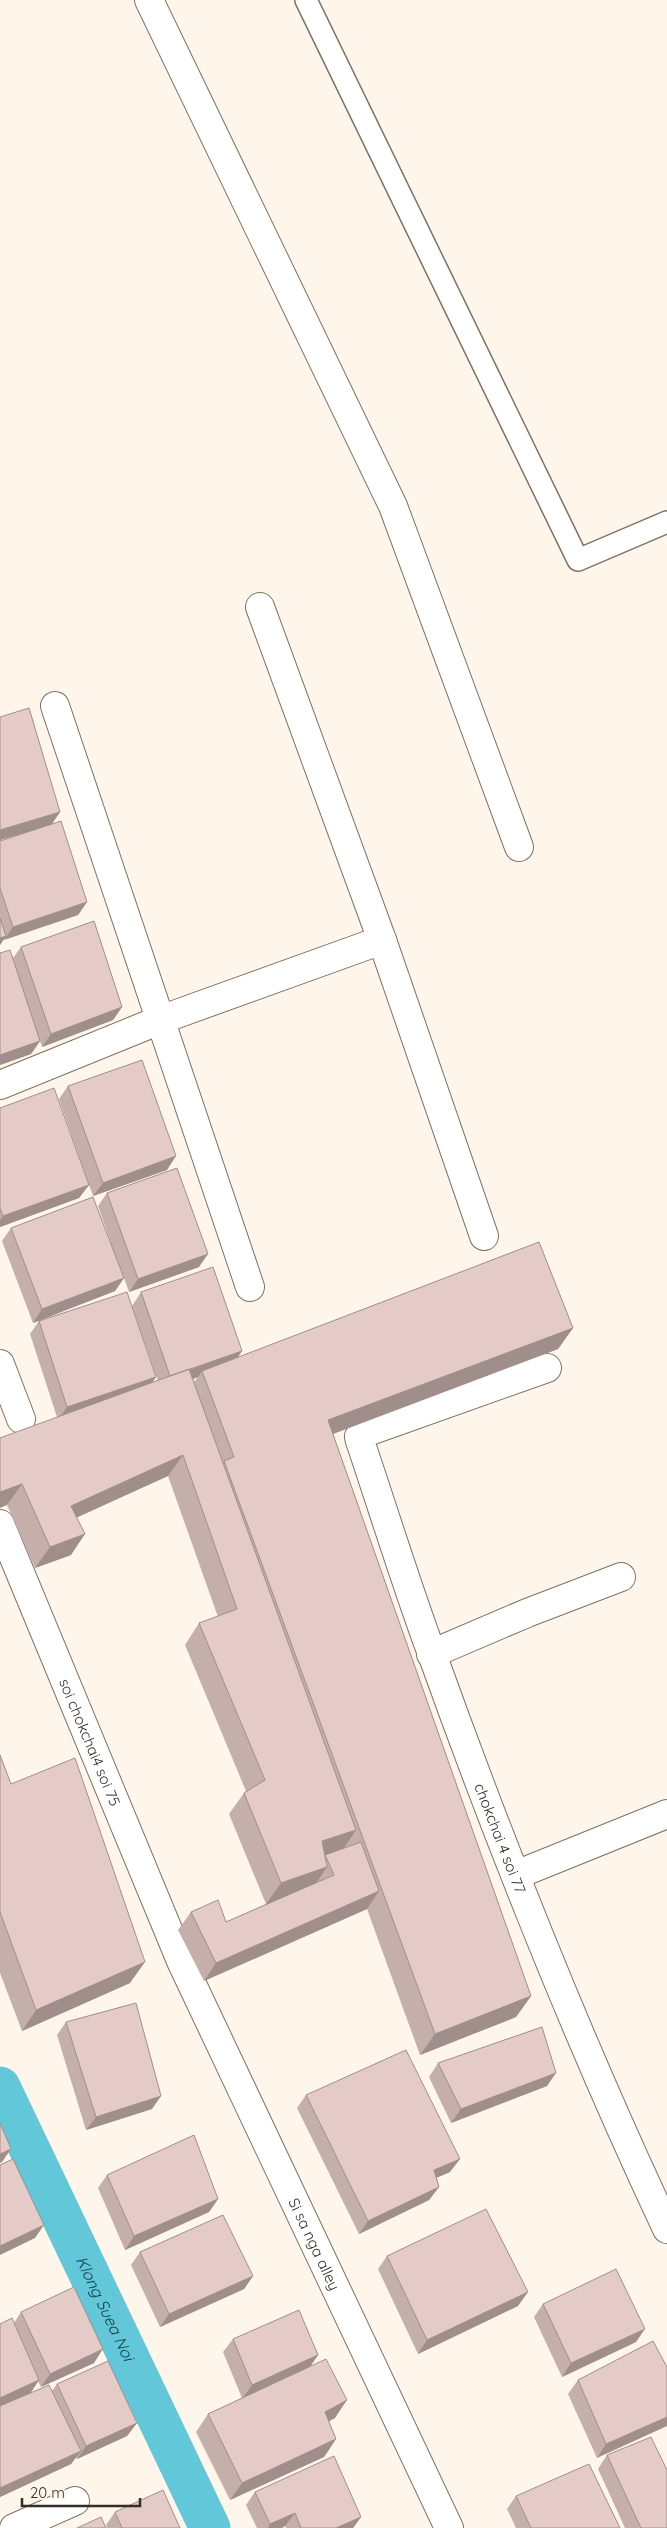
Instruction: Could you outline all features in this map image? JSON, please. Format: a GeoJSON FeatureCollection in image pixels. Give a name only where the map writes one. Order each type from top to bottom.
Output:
{"type":"FeatureCollection","features":[{"type":"Feature","properties":{"kind":"street"},"geometry":{"type":"LineString","coordinates":[[149,0],[393,506],[520,847]]}},
{"type":"Feature","properties":{"kind":"street"},"geometry":{"type":"LineString","coordinates":[[260,607],[382,940],[484,1236]]}},
{"type":"Feature","properties":{"kind":"street"},"geometry":{"type":"LineString","coordinates":[[55,706],[250,1287]]}},
{"type":"Feature","properties":{"kind":"street"},"geometry":{"type":"LineString","coordinates":[[0,1085],[160,1020],[382,940]]}},
{"type":"Feature","properties":{"kind":"street"},"geometry":{"type":"LineString","coordinates":[[0,1364],[21,1419]]}},
{"type":"Feature","properties":{"kind":"street","name":"chokchai 4 soi 77"},"geometry":{"type":"LineString","coordinates":[[547,1368],[364,1432],[359,1437],[432,1654],[516,1875],[620,2128],[667,2229]]}},
{"type":"Feature","properties":{"kind":"street","name":"soi chokchai4 soi 75"},"geometry":{"type":"LineString","coordinates":[[0,1524],[181,1961]]}},
{"type":"Feature","properties":{"kind":"street"},"geometry":{"type":"LineString","coordinates":[[432,1654],[527,1613],[621,1577]]}},
{"type":"Feature","properties":{"kind":"street"},"geometry":{"type":"LineString","coordinates":[[516,1875],[667,1814]]}},
{"type":"Feature","properties":{"kind":"street","name":"Si sa nga alley"},"geometry":{"type":"LineString","coordinates":[[181,1961],[449,2528]]}},
{"type":"Feature","properties":{"kind":"street"},"geometry":{"type":"LineString","coordinates":[[14,2528],[75,2500]]}},
{"type":"Feature","properties":{"kind":"lane"},"geometry":{"type":"LineString","coordinates":[[306,0],[578,560],[667,522]]}},
{"type":"Feature","properties":{"kind":"building"},"geometry":{"type":"Polygon","coordinates":[[[29,708],[60,812],[0,830],[0,717],[29,708]]]}},
{"type":"Feature","properties":{"kind":"building"},"geometry":{"type":"Polygon","coordinates":[[[61,821],[87,902],[13,927],[0,888],[0,841],[61,821]]]}},
{"type":"Feature","properties":{"kind":"building"},"geometry":{"type":"Polygon","coordinates":[[[0,918],[6,936],[0,938],[0,918]]]}},
{"type":"Feature","properties":{"kind":"building"},"geometry":{"type":"Polygon","coordinates":[[[94,921],[122,1007],[51,1034],[21,947],[94,921]]]}},
{"type":"Feature","properties":{"kind":"building"},"geometry":{"type":"Polygon","coordinates":[[[10,950],[40,1041],[0,1055],[0,953],[10,950]]]}},
{"type":"Feature","properties":{"kind":"building"},"geometry":{"type":"Polygon","coordinates":[[[142,1060],[176,1156],[103,1183],[68,1086],[142,1060]]]}},
{"type":"Feature","properties":{"kind":"building"},"geometry":{"type":"Polygon","coordinates":[[[54,1088],[89,1185],[3,1216],[0,1208],[0,1108],[54,1088]]]}},
{"type":"Feature","properties":{"kind":"building"},"geometry":{"type":"Polygon","coordinates":[[[177,1168],[208,1254],[138,1279],[107,1193],[177,1168]]]}},
{"type":"Feature","properties":{"kind":"building"},"geometry":{"type":"Polygon","coordinates":[[[93,1197],[124,1278],[42,1309],[11,1228],[93,1197]]]}},
{"type":"Feature","properties":{"kind":"building"},"geometry":{"type":"Polygon","coordinates":[[[539,1242],[573,1328],[328,1420],[531,1996],[435,2034],[224,1461],[234,1457],[202,1371],[539,1242]]]}},
{"type":"Feature","properties":{"kind":"building"},"geometry":{"type":"Polygon","coordinates":[[[213,1267],[242,1351],[170,1376],[141,1292],[213,1267]]]}},
{"type":"Feature","properties":{"kind":"building"},"geometry":{"type":"Polygon","coordinates":[[[127,1292],[156,1377],[67,1407],[39,1321],[127,1292]]]}},
{"type":"Feature","properties":{"kind":"building"},"geometry":{"type":"Polygon","coordinates":[[[189,1369],[356,1830],[322,1841],[327,1867],[281,1883],[244,1793],[265,1780],[199,1623],[237,1609],[183,1455],[71,1506],[85,1534],[50,1547],[22,1484],[0,1492],[0,1438],[189,1369]]]}},
{"type":"Feature","properties":{"kind":"building"},"geometry":{"type":"Polygon","coordinates":[[[0,1755],[11,1784],[75,1758],[145,1962],[36,2010],[0,1912],[0,1755]]]}},
{"type":"Feature","properties":{"kind":"building"},"geometry":{"type":"Polygon","coordinates":[[[361,1842],[379,1891],[216,1963],[191,1912],[218,1900],[226,1922],[334,1875],[325,1855],[361,1842]]]}},
{"type":"Feature","properties":{"kind":"building"},"geometry":{"type":"Polygon","coordinates":[[[136,2003],[161,2096],[96,2117],[66,2022],[136,2003]]]}},
{"type":"Feature","properties":{"kind":"building"},"geometry":{"type":"Polygon","coordinates":[[[542,2027],[556,2073],[461,2109],[438,2063],[542,2027]]]}},
{"type":"Feature","properties":{"kind":"building"},"geometry":{"type":"Polygon","coordinates":[[[406,2050],[460,2159],[434,2170],[439,2187],[368,2221],[306,2095],[406,2050]]]}},
{"type":"Feature","properties":{"kind":"building"},"geometry":{"type":"Polygon","coordinates":[[[0,2123],[11,2149],[0,2154],[0,2123]]]}},
{"type":"Feature","properties":{"kind":"building"},"geometry":{"type":"Polygon","coordinates":[[[194,2135],[218,2199],[134,2236],[107,2175],[194,2135]]]}},
{"type":"Feature","properties":{"kind":"building"},"geometry":{"type":"Polygon","coordinates":[[[13,2159],[44,2225],[0,2246],[0,2165],[13,2159]]]}},
{"type":"Feature","properties":{"kind":"building"},"geometry":{"type":"Polygon","coordinates":[[[486,2209],[528,2292],[427,2340],[387,2256],[486,2209]]]}},
{"type":"Feature","properties":{"kind":"building"},"geometry":{"type":"Polygon","coordinates":[[[223,2215],[253,2276],[169,2314],[140,2252],[223,2215]]]}},
{"type":"Feature","properties":{"kind":"building"},"geometry":{"type":"Polygon","coordinates":[[[616,2269],[645,2329],[571,2363],[543,2304],[616,2269]]]}},
{"type":"Feature","properties":{"kind":"building"},"geometry":{"type":"Polygon","coordinates":[[[74,2287],[103,2349],[50,2374],[21,2312],[74,2287]]]}},
{"type":"Feature","properties":{"kind":"building"},"geometry":{"type":"Polygon","coordinates":[[[299,2310],[318,2355],[252,2385],[233,2339],[299,2310]]]}},
{"type":"Feature","properties":{"kind":"building"},"geometry":{"type":"Polygon","coordinates":[[[12,2318],[39,2380],[0,2398],[0,2324],[12,2318]]]}},
{"type":"Feature","properties":{"kind":"building"},"geometry":{"type":"Polygon","coordinates":[[[653,2341],[667,2367],[667,2417],[606,2444],[578,2380],[653,2341]]]}},
{"type":"Feature","properties":{"kind":"building"},"geometry":{"type":"Polygon","coordinates":[[[326,2359],[347,2400],[325,2412],[336,2439],[242,2483],[208,2414],[326,2359]]]}},
{"type":"Feature","properties":{"kind":"building"},"geometry":{"type":"Polygon","coordinates":[[[108,2361],[137,2423],[86,2446],[57,2384],[108,2361]]]}},
{"type":"Feature","properties":{"kind":"building"},"geometry":{"type":"Polygon","coordinates":[[[49,2385],[81,2451],[0,2488],[0,2406],[49,2385]]]}},
{"type":"Feature","properties":{"kind":"building"},"geometry":{"type":"Polygon","coordinates":[[[651,2437],[667,2470],[667,2528],[641,2528],[607,2455],[651,2437]]]}},
{"type":"Feature","properties":{"kind":"building"},"geometry":{"type":"Polygon","coordinates":[[[334,2456],[361,2517],[336,2528],[301,2528],[295,2513],[270,2524],[255,2492],[334,2456]]]}},
{"type":"Feature","properties":{"kind":"building"},"geometry":{"type":"Polygon","coordinates":[[[589,2464],[620,2528],[531,2528],[516,2496],[589,2464]]]}},
{"type":"Feature","properties":{"kind":"building"},"geometry":{"type":"Polygon","coordinates":[[[163,2490],[180,2528],[122,2528],[115,2512],[163,2490]]]}},
{"type":"Feature","properties":{"kind":"building"},"geometry":{"type":"Polygon","coordinates":[[[101,2517],[106,2528],[77,2528],[101,2517]]]}},
{"type":"Feature","properties":{"kind":"waterway","name":"Klong Suea Noi"},"geometry":{"type":"LineString","coordinates":[[0,2087],[210,2528]]}}]}
